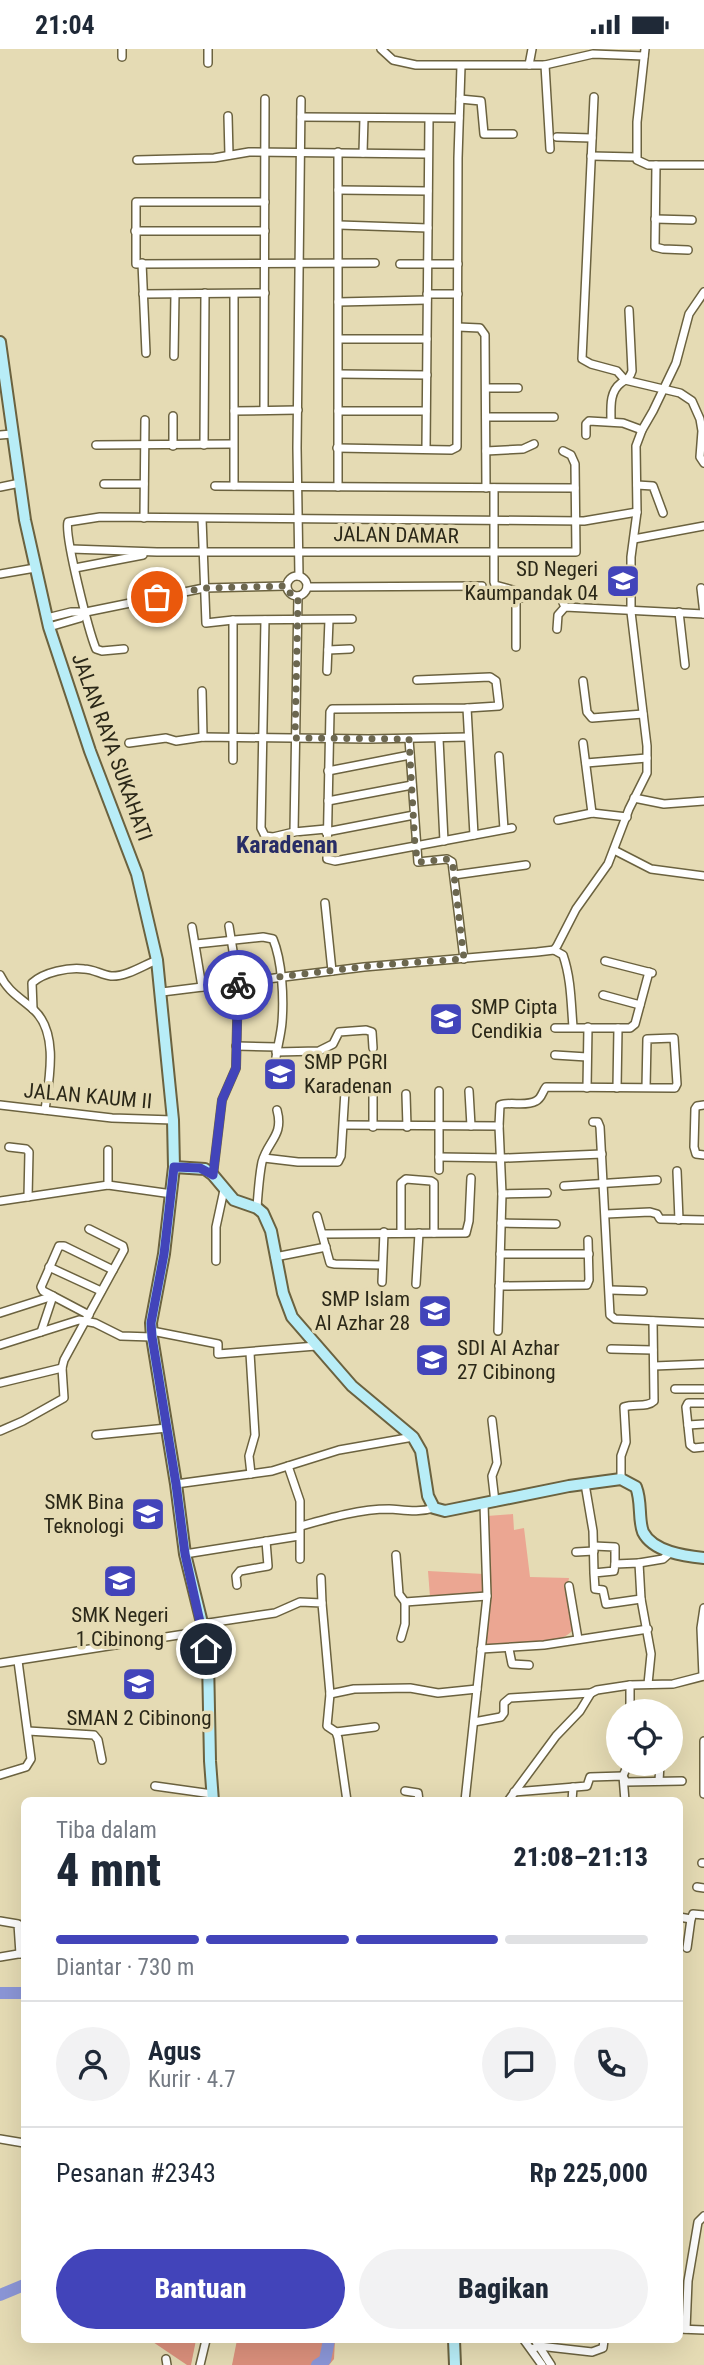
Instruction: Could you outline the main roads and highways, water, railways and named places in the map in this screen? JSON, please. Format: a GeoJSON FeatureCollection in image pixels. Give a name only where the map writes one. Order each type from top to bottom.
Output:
{"type":"FeatureCollection","features":[{"type":"Feature","properties":{"kind":"main road","name":"JALAN RAYA SUKAHATI"},"geometry":{"type":"LineString","coordinates":[[0,342],[20,483],[48,623],[90,751],[137,874],[162,992],[173,1120],[174,1167],[152,1334],[185,1554],[208,1659],[213,1797]]}},
{"type":"Feature","properties":{"kind":"main road"},"geometry":{"type":"LineString","coordinates":[[174,1167],[200,1168],[213,1175],[234,1200],[257,1208],[267,1217],[279,1278],[296,1323],[352,1386],[413,1437],[421,1451],[428,1496],[434,1508],[445,1511],[621,1479],[636,1487],[640,1496],[643,1531],[649,1540],[671,1552],[704,1558]]}},
{"type":"Feature","properties":{"kind":"main road"},"geometry":{"type":"LineString","coordinates":[[454,2343],[455,2365]]}},
{"type":"Feature","properties":{"kind":"waterway"},"geometry":{"type":"LineString","coordinates":[[0,1993],[21,1993]]}},
{"type":"Feature","properties":{"kind":"waterway"},"geometry":{"type":"LineString","coordinates":[[0,2295],[21,2286]]}},
{"type":"Feature","properties":{"kind":"waterway"},"geometry":{"type":"LineString","coordinates":[[317,2365],[325,2360],[328,2343]]}},
{"type":"Feature","properties":{"kind":"place","name":"SD Negeri Kaumpandak 04"},"geometry":{"type":"Point","coordinates":[623,581]}},
{"type":"Feature","properties":{"kind":"place","name":"SMP Cipta Cendikia"},"geometry":{"type":"Point","coordinates":[446,1019]}},
{"type":"Feature","properties":{"kind":"place","name":"SMP PGRI Karadenan"},"geometry":{"type":"Point","coordinates":[280,1074]}},
{"type":"Feature","properties":{"kind":"place","name":"SMP Islam Al Azhar 28"},"geometry":{"type":"Point","coordinates":[435,1311]}},
{"type":"Feature","properties":{"kind":"place","name":"SDI Al Azhar 27 Cibinong"},"geometry":{"type":"Point","coordinates":[432,1360]}},
{"type":"Feature","properties":{"kind":"place","name":"SMK Bina Teknologi"},"geometry":{"type":"Point","coordinates":[148,1514]}},
{"type":"Feature","properties":{"kind":"place","name":"SMK Negeri 1 Cibinong"},"geometry":{"type":"Point","coordinates":[120,1581]}},
{"type":"Feature","properties":{"kind":"place","name":"SMAN 2 Cibinong"},"geometry":{"type":"Point","coordinates":[139,1684]}},
{"type":"Feature","properties":{"kind":"district","name":"Karadenan"},"geometry":{"type":"Point","coordinates":[287,845]}}]}
